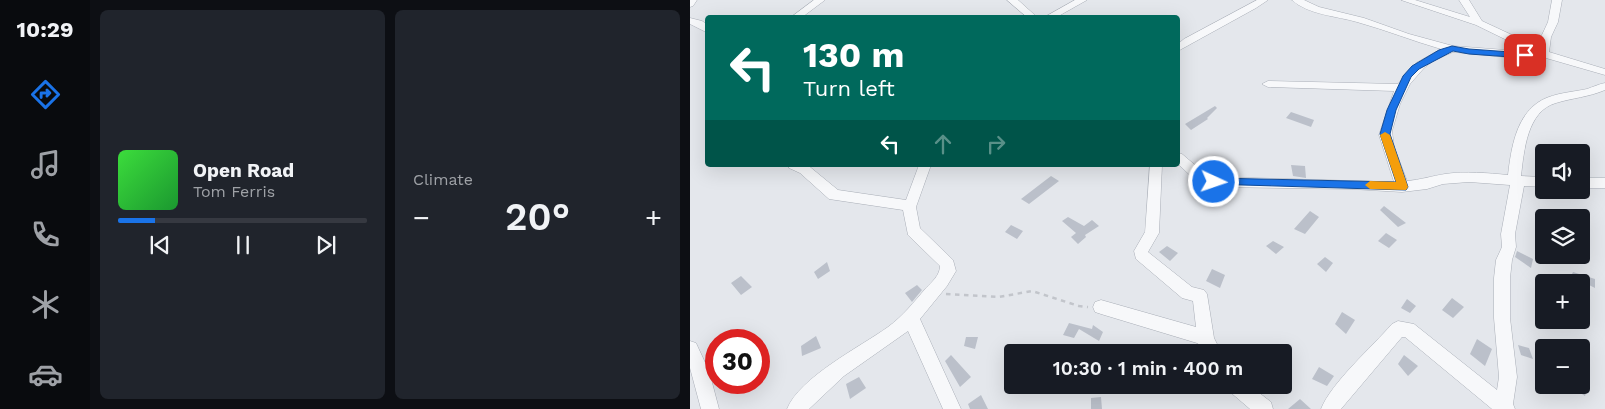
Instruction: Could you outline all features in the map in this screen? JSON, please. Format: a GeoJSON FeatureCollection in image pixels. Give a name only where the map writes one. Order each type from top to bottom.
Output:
{"type":"FeatureCollection","features":[{"type":"Feature","properties":{"kind":"street"},"geometry":{"type":"LineString","coordinates":[[690,4],[692,0]]}},
{"type":"Feature","properties":{"kind":"street"},"geometry":{"type":"LineString","coordinates":[[798,15],[820,0]]}},
{"type":"Feature","properties":{"kind":"street"},"geometry":{"type":"LineString","coordinates":[[1012,0],[1032,15]]}},
{"type":"Feature","properties":{"kind":"street"},"geometry":{"type":"LineString","coordinates":[[1053,15],[1082,0]]}},
{"type":"Feature","properties":{"kind":"street"},"geometry":{"type":"LineString","coordinates":[[1180,47],[1193,37],[1238,15],[1263,0]]}},
{"type":"Feature","properties":{"kind":"street"},"geometry":{"type":"LineString","coordinates":[[1297,0],[1316,9],[1361,20],[1405,36],[1452,49],[1515,55],[1544,54]]}},
{"type":"Feature","properties":{"kind":"street"},"geometry":{"type":"LineString","coordinates":[[1406,0],[1479,23],[1544,54],[1605,72]]}},
{"type":"Feature","properties":{"kind":"street"},"geometry":{"type":"LineString","coordinates":[[1464,0],[1479,23]]}},
{"type":"Feature","properties":{"kind":"street"},"geometry":{"type":"LineString","coordinates":[[1544,54],[1546,37],[1553,22],[1557,0]]}},
{"type":"Feature","properties":{"kind":"street"},"geometry":{"type":"LineString","coordinates":[[690,21],[699,23],[705,28]]}},
{"type":"Feature","properties":{"kind":"street"},"geometry":{"type":"LineString","coordinates":[[1402,187],[1385,134],[1391,110],[1407,76],[1416,68],[1442,52],[1452,49]]}},
{"type":"Feature","properties":{"kind":"street"},"geometry":{"type":"LineString","coordinates":[[1268,84],[1401,88]]}},
{"type":"Feature","properties":{"kind":"street"},"geometry":{"type":"LineString","coordinates":[[1505,408],[1508,377],[1502,318],[1502,278],[1504,260],[1509,247],[1508,234],[1516,180],[1519,140],[1526,125],[1543,105],[1552,100],[1589,92],[1605,86]]}},
{"type":"Feature","properties":{"kind":"street"},"geometry":{"type":"LineString","coordinates":[[1180,159],[1196,174],[1214,182],[1352,184],[1402,187],[1427,184],[1442,179],[1460,178],[1535,181]]}},
{"type":"Feature","properties":{"kind":"street"},"geometry":{"type":"LineString","coordinates":[[804,167],[834,195],[899,202],[909,207]]}},
{"type":"Feature","properties":{"kind":"street"},"geometry":{"type":"LineString","coordinates":[[796,409],[811,393],[838,370],[895,332],[911,318],[948,271],[948,264],[913,231],[909,207],[924,167]]}},
{"type":"Feature","properties":{"kind":"street"},"geometry":{"type":"LineString","coordinates":[[1156,167],[1152,233],[1141,251],[1141,255],[1188,293],[1198,295],[1201,299],[1210,344]]}},
{"type":"Feature","properties":{"kind":"street"},"geometry":{"type":"LineString","coordinates":[[1590,183],[1605,184]]}},
{"type":"Feature","properties":{"kind":"street"},"geometry":{"type":"LineString","coordinates":[[1101,307],[1194,334],[1207,344]]}},
{"type":"Feature","properties":{"kind":"street"},"geometry":{"type":"LineString","coordinates":[[911,318],[952,409]]}},
{"type":"Feature","properties":{"kind":"street"},"geometry":{"type":"LineString","coordinates":[[1330,409],[1342,392],[1378,351],[1402,327],[1408,329],[1433,348],[1505,408]]}},
{"type":"Feature","properties":{"kind":"street"},"geometry":{"type":"LineString","coordinates":[[690,349],[700,371],[710,409]]}},
{"type":"Feature","properties":{"kind":"street"},"geometry":{"type":"LineString","coordinates":[[1246,394],[1264,409]]}},
{"type":"Feature","properties":{"kind":"path"},"geometry":{"type":"LineString","coordinates":[[934,291],[954,296],[984,297],[1032,291],[1079,306],[1101,307]]}},
{"type":"Feature","properties":{"kind":"building"},"geometry":{"type":"Polygon","coordinates":[[[1215,106],[1217,108],[1208,119],[1191,130],[1185,124],[1215,106]]]}},
{"type":"Feature","properties":{"kind":"building"},"geometry":{"type":"Polygon","coordinates":[[[1291,112],[1314,120],[1311,127],[1286,118],[1291,112]]]}},
{"type":"Feature","properties":{"kind":"building"},"geometry":{"type":"Polygon","coordinates":[[[1291,165],[1305,166],[1306,178],[1293,176],[1291,165]]]}},
{"type":"Feature","properties":{"kind":"building"},"geometry":{"type":"Polygon","coordinates":[[[1051,176],[1059,181],[1029,204],[1021,199],[1051,176]]]}},
{"type":"Feature","properties":{"kind":"building"},"geometry":{"type":"Polygon","coordinates":[[[1384,206],[1406,223],[1398,227],[1380,210],[1384,206]]]}},
{"type":"Feature","properties":{"kind":"building"},"geometry":{"type":"Polygon","coordinates":[[[1310,211],[1319,217],[1305,234],[1294,229],[1310,211]]]}},
{"type":"Feature","properties":{"kind":"building"},"geometry":{"type":"Polygon","coordinates":[[[1068,217],[1084,226],[1092,220],[1099,226],[1085,235],[1086,237],[1078,244],[1071,237],[1076,233],[1062,221],[1068,217]]]}},
{"type":"Feature","properties":{"kind":"building"},"geometry":{"type":"Polygon","coordinates":[[[1011,225],[1023,231],[1017,239],[1005,232],[1011,225]]]}},
{"type":"Feature","properties":{"kind":"building"},"geometry":{"type":"Polygon","coordinates":[[[1386,233],[1397,240],[1389,248],[1378,241],[1386,233]]]}},
{"type":"Feature","properties":{"kind":"building"},"geometry":{"type":"Polygon","coordinates":[[[1273,241],[1284,247],[1276,254],[1266,246],[1273,241]]]}},
{"type":"Feature","properties":{"kind":"building"},"geometry":{"type":"Polygon","coordinates":[[[1167,246],[1178,253],[1170,261],[1159,252],[1167,246]]]}},
{"type":"Feature","properties":{"kind":"building"},"geometry":{"type":"Polygon","coordinates":[[[1517,251],[1533,259],[1531,268],[1515,257],[1517,251]]]}},
{"type":"Feature","properties":{"kind":"building"},"geometry":{"type":"Polygon","coordinates":[[[1325,257],[1333,263],[1326,272],[1317,264],[1325,257]]]}},
{"type":"Feature","properties":{"kind":"building"},"geometry":{"type":"Polygon","coordinates":[[[827,262],[830,271],[818,279],[814,272],[827,262]]]}},
{"type":"Feature","properties":{"kind":"building"},"geometry":{"type":"Polygon","coordinates":[[[1212,269],[1225,275],[1220,288],[1206,281],[1212,269]]]}},
{"type":"Feature","properties":{"kind":"building"},"geometry":{"type":"Polygon","coordinates":[[[741,276],[752,287],[741,295],[731,283],[741,276]]]}},
{"type":"Feature","properties":{"kind":"building"},"geometry":{"type":"Polygon","coordinates":[[[1590,277],[1595,279],[1595,288],[1590,286],[1590,277]]]}},
{"type":"Feature","properties":{"kind":"building"},"geometry":{"type":"Polygon","coordinates":[[[917,285],[922,290],[912,302],[905,293],[917,285]]]}},
{"type":"Feature","properties":{"kind":"building"},"geometry":{"type":"Polygon","coordinates":[[[1452,298],[1464,307],[1453,318],[1442,310],[1452,298]]]}},
{"type":"Feature","properties":{"kind":"building"},"geometry":{"type":"Polygon","coordinates":[[[1407,299],[1416,306],[1410,313],[1401,308],[1407,299]]]}},
{"type":"Feature","properties":{"kind":"building"},"geometry":{"type":"Polygon","coordinates":[[[1342,312],[1355,320],[1346,334],[1335,324],[1342,312]]]}},
{"type":"Feature","properties":{"kind":"building"},"geometry":{"type":"Polygon","coordinates":[[[1069,323],[1092,329],[1093,325],[1103,332],[1099,341],[1079,329],[1074,338],[1063,335],[1069,323]]]}},
{"type":"Feature","properties":{"kind":"building"},"geometry":{"type":"Polygon","coordinates":[[[816,336],[821,348],[802,356],[801,346],[816,336]]]}},
{"type":"Feature","properties":{"kind":"building"},"geometry":{"type":"Polygon","coordinates":[[[966,337],[978,337],[975,349],[964,346],[966,337]]]}},
{"type":"Feature","properties":{"kind":"building"},"geometry":{"type":"Polygon","coordinates":[[[1477,339],[1492,349],[1485,366],[1470,354],[1477,339]]]}},
{"type":"Feature","properties":{"kind":"building"},"geometry":{"type":"Polygon","coordinates":[[[1518,345],[1529,348],[1533,359],[1521,355],[1518,345]]]}},
{"type":"Feature","properties":{"kind":"building"},"geometry":{"type":"Polygon","coordinates":[[[951,355],[971,377],[960,387],[945,361],[951,355]]]}},
{"type":"Feature","properties":{"kind":"building"},"geometry":{"type":"Polygon","coordinates":[[[1404,355],[1418,366],[1408,376],[1398,364],[1404,355]]]}},
{"type":"Feature","properties":{"kind":"building"},"geometry":{"type":"Polygon","coordinates":[[[1319,367],[1334,376],[1327,386],[1312,379],[1319,367]]]}},
{"type":"Feature","properties":{"kind":"building"},"geometry":{"type":"Polygon","coordinates":[[[859,377],[866,388],[850,399],[846,384],[859,377]]]}},
{"type":"Feature","properties":{"kind":"building"},"geometry":{"type":"Polygon","coordinates":[[[981,395],[988,409],[970,409],[968,404],[981,395]]]}},
{"type":"Feature","properties":{"kind":"building"},"geometry":{"type":"Polygon","coordinates":[[[1101,397],[1102,409],[1091,409],[1091,398],[1101,397]]]}},
{"type":"Feature","properties":{"kind":"building"},"geometry":{"type":"Polygon","coordinates":[[[1300,399],[1311,409],[1288,409],[1300,399]]]}},
{"type":"Feature","properties":{"kind":"slow traffic"},"geometry":{"type":"LineString","coordinates":[[1370,185],[1402,187],[1385,135]]}},
{"type":"Feature","properties":{"kind":"route"},"geometry":{"type":"LineString","coordinates":[[1214,182],[1352,184],[1402,187],[1385,134],[1391,110],[1407,76],[1416,68],[1442,52],[1452,49],[1469,52],[1525,55]]}}]}
